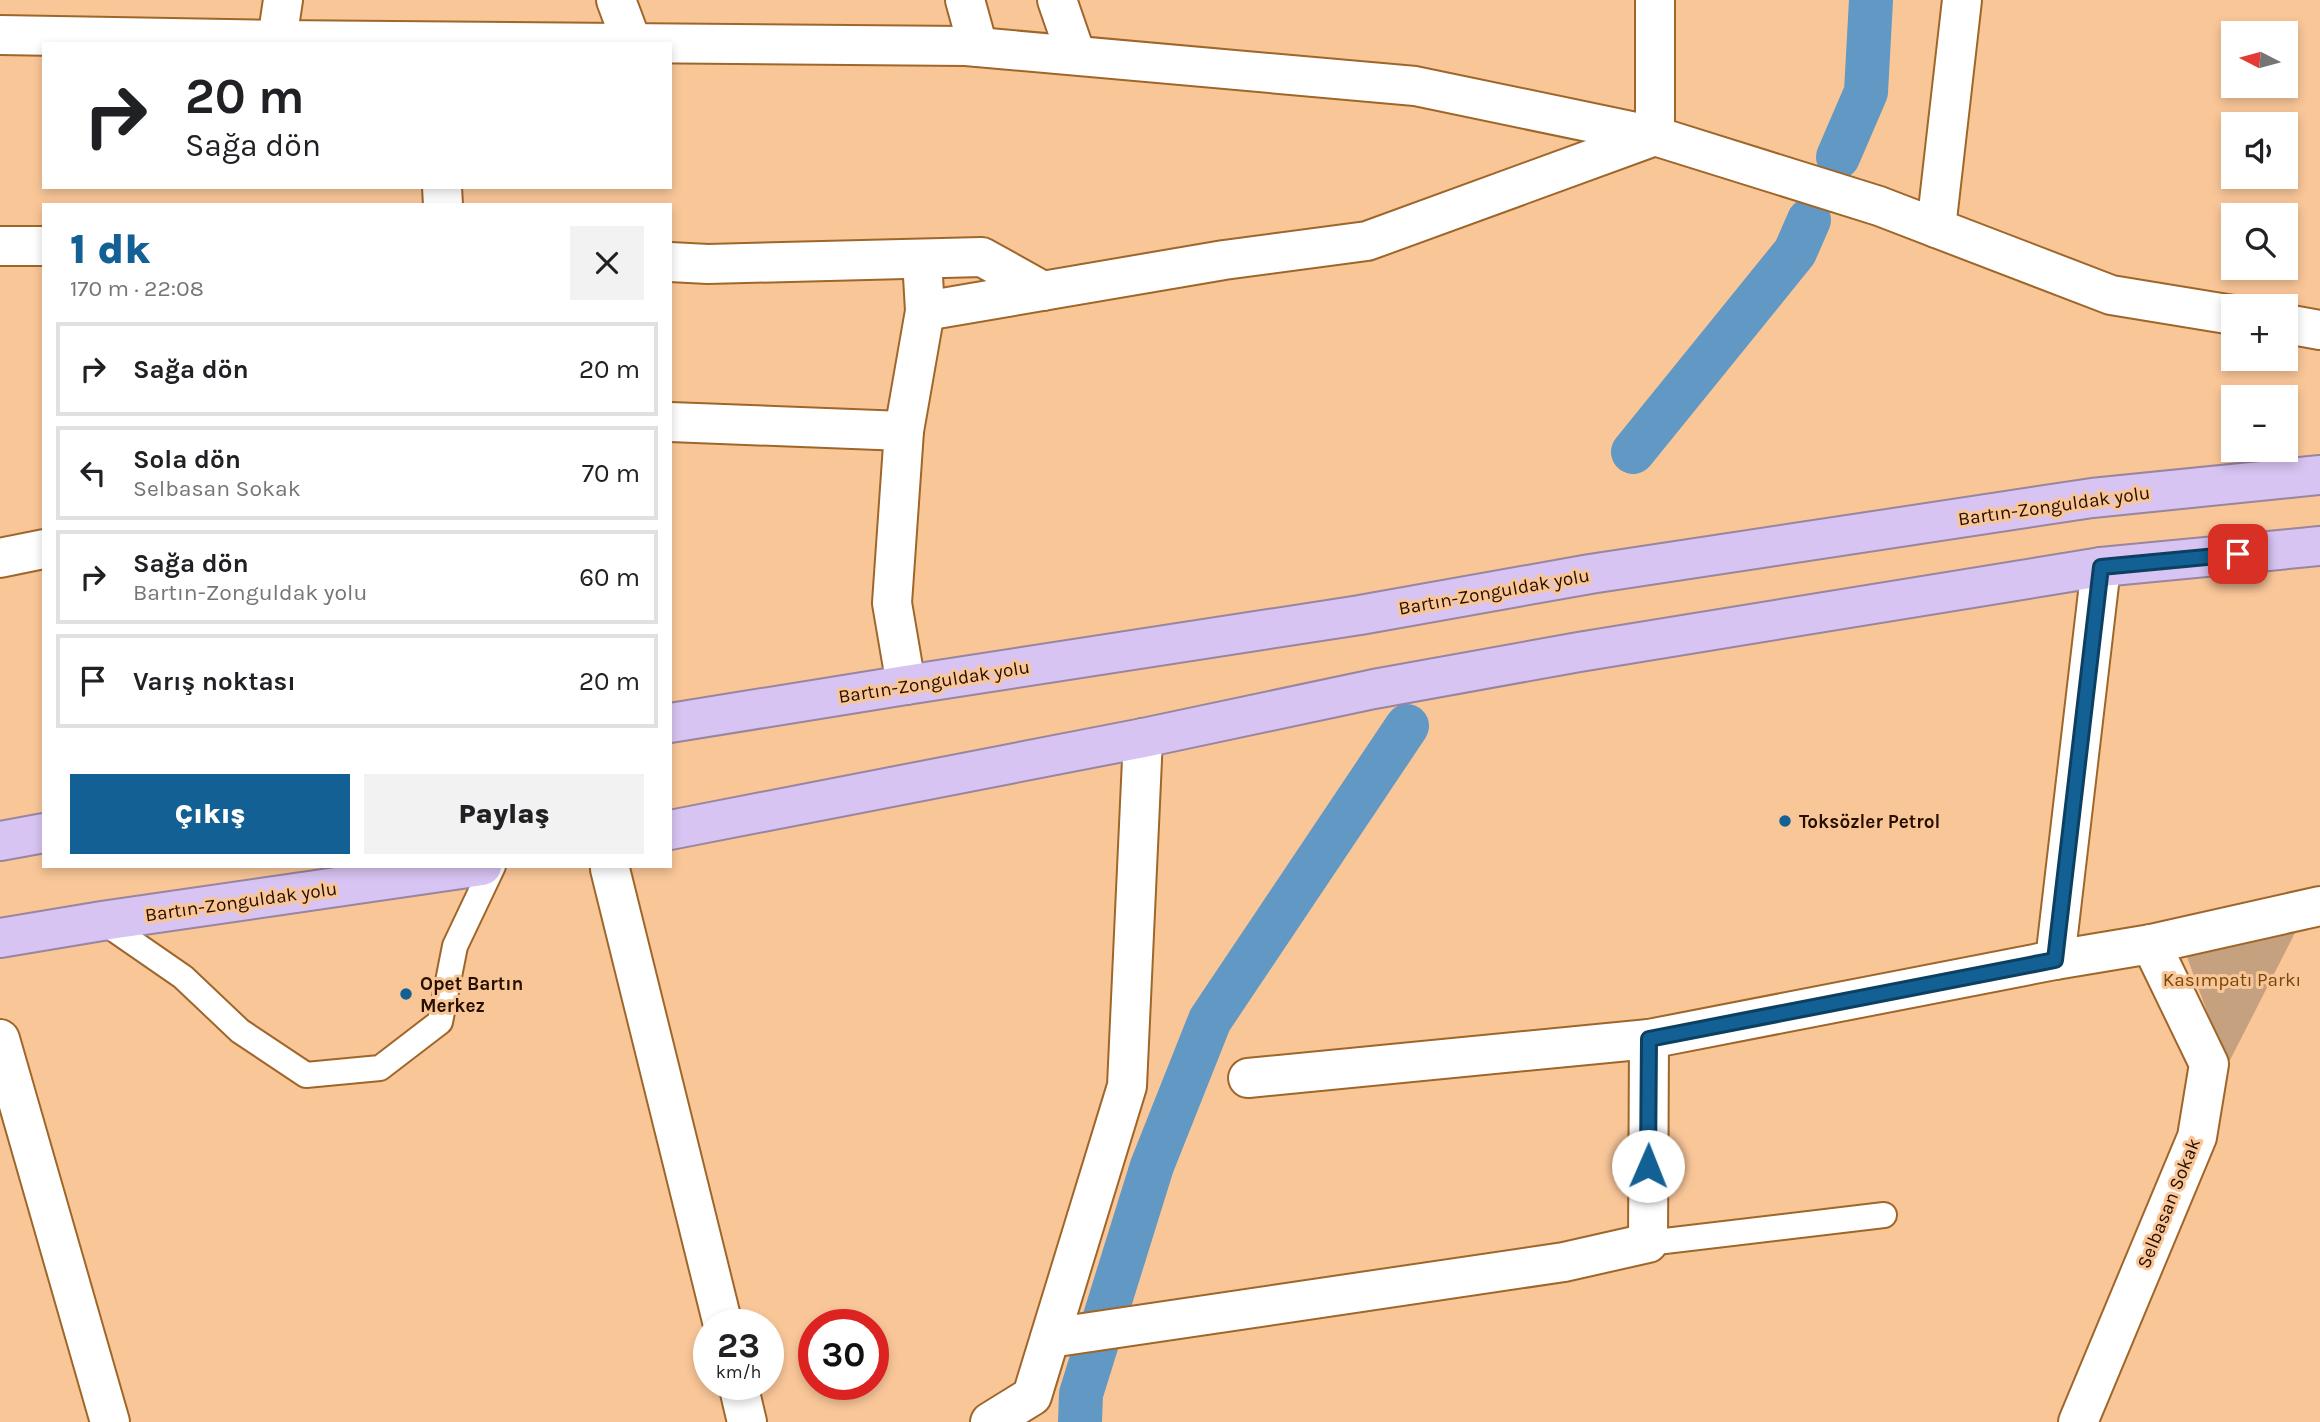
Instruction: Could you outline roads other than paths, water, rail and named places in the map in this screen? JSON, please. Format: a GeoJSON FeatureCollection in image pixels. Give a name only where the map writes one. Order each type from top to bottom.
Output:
{"type":"FeatureCollection","features":[{"type":"Feature","properties":{"kind":"highway","name":"Bartın-Zonguldak yolu"},"geometry":{"type":"LineString","coordinates":[[672,723],[1360,615],[1590,574],[2092,498],[2320,475]]}},
{"type":"Feature","properties":{"kind":"highway"},"geometry":{"type":"LineString","coordinates":[[672,830],[1374,690],[1579,652],[2101,567],[2320,546]]}},
{"type":"Feature","properties":{"kind":"highway"},"geometry":{"type":"LineString","coordinates":[[0,841],[42,833]]}},
{"type":"Feature","properties":{"kind":"highway","name":"Bartın-Zonguldak yolu"},"geometry":{"type":"LineString","coordinates":[[0,938],[468,868]]}},
{"type":"Feature","properties":{"kind":"street"},"geometry":{"type":"LineString","coordinates":[[277,40],[283,0]]}},
{"type":"Feature","properties":{"kind":"street"},"geometry":{"type":"LineString","coordinates":[[616,0],[632,42]]}},
{"type":"Feature","properties":{"kind":"street"},"geometry":{"type":"LineString","coordinates":[[965,0],[978,47]]}},
{"type":"Feature","properties":{"kind":"street"},"geometry":{"type":"LineString","coordinates":[[1057,0],[1076,55]]}},
{"type":"Feature","properties":{"kind":"street"},"geometry":{"type":"LineString","coordinates":[[1655,0],[1655,136]]}},
{"type":"Feature","properties":{"kind":"street"},"geometry":{"type":"LineString","coordinates":[[1936,228],[1962,0]]}},
{"type":"Feature","properties":{"kind":"street"},"geometry":{"type":"LineString","coordinates":[[0,35],[383,42]]}},
{"type":"Feature","properties":{"kind":"street"},"geometry":{"type":"LineString","coordinates":[[672,43],[978,47],[1415,86],[1655,136],[1879,206],[2111,295],[2221,313]]}},
{"type":"Feature","properties":{"kind":"street"},"geometry":{"type":"LineString","coordinates":[[925,311],[1224,260],[1367,241],[1655,136]]}},
{"type":"Feature","properties":{"kind":"street"},"geometry":{"type":"LineString","coordinates":[[0,246],[42,246]]}},
{"type":"Feature","properties":{"kind":"street"},"geometry":{"type":"LineString","coordinates":[[672,262],[708,264],[982,257],[1043,291]]}},
{"type":"Feature","properties":{"kind":"street"},"geometry":{"type":"LineString","coordinates":[[906,685],[892,603],[904,431],[925,311],[922,259]]}},
{"type":"Feature","properties":{"kind":"street"},"geometry":{"type":"LineString","coordinates":[[2298,326],[2320,330]]}},
{"type":"Feature","properties":{"kind":"street"},"geometry":{"type":"LineString","coordinates":[[672,422],[904,431]]}},
{"type":"Feature","properties":{"kind":"street"},"geometry":{"type":"LineString","coordinates":[[0,558],[42,549]]}},
{"type":"Feature","properties":{"kind":"street"},"geometry":{"type":"LineString","coordinates":[[2055,960],[2101,567]]}},
{"type":"Feature","properties":{"kind":"street"},"geometry":{"type":"LineString","coordinates":[[990,1422],[1032,1396],[1128,1086],[1143,738]]}},
{"type":"Feature","properties":{"kind":"street"},"geometry":{"type":"LineString","coordinates":[[610,869],[719,1309]]}},
{"type":"Feature","properties":{"kind":"street"},"geometry":{"type":"LineString","coordinates":[[1248,1078],[1649,1039],[2151,943],[2320,906]]}},
{"type":"Feature","properties":{"kind":"street","name":"Selbasan Sokak"},"geometry":{"type":"LineString","coordinates":[[2078,1422],[2197,1137],[2209,1064],[2151,943]]}},
{"type":"Feature","properties":{"kind":"street"},"geometry":{"type":"LineString","coordinates":[[0,1039],[110,1422]]}},
{"type":"Feature","properties":{"kind":"street"},"geometry":{"type":"LineString","coordinates":[[1051,1338],[1564,1262],[1648,1243],[1649,1039]]}},
{"type":"Feature","properties":{"kind":"street"},"geometry":{"type":"LineString","coordinates":[[742,1400],[747,1422]]}},
{"type":"Feature","properties":{"kind":"lane"},"geometry":{"type":"LineString","coordinates":[[102,921],[183,977],[240,1031],[306,1075],[380,1068],[440,1022],[455,946],[492,868]]}},
{"type":"Feature","properties":{"kind":"lane"},"geometry":{"type":"LineString","coordinates":[[1648,1243],[1884,1215]]}},
{"type":"Feature","properties":{"kind":"waterway"},"geometry":{"type":"LineString","coordinates":[[1838,157],[1866,92],[1871,0]]}},
{"type":"Feature","properties":{"kind":"waterway"},"geometry":{"type":"LineString","coordinates":[[1633,452],[1795,252],[1809,220]]}},
{"type":"Feature","properties":{"kind":"waterway"},"geometry":{"type":"LineString","coordinates":[[1080,1422],[1081,1394],[1152,1166],[1210,1020],[1407,726]]}},
{"type":"Feature","properties":{"kind":"place","name":"Toksözler Petrol"},"geometry":{"type":"Point","coordinates":[1785,821]}},
{"type":"Feature","properties":{"kind":"place","name":"Opet Bartın Merkez"},"geometry":{"type":"Point","coordinates":[406,994]}},
{"type":"Feature","properties":{"kind":"park label","name":"Kasımpatı Parkı"},"geometry":{"type":"Point","coordinates":[2232,979]}}]}
